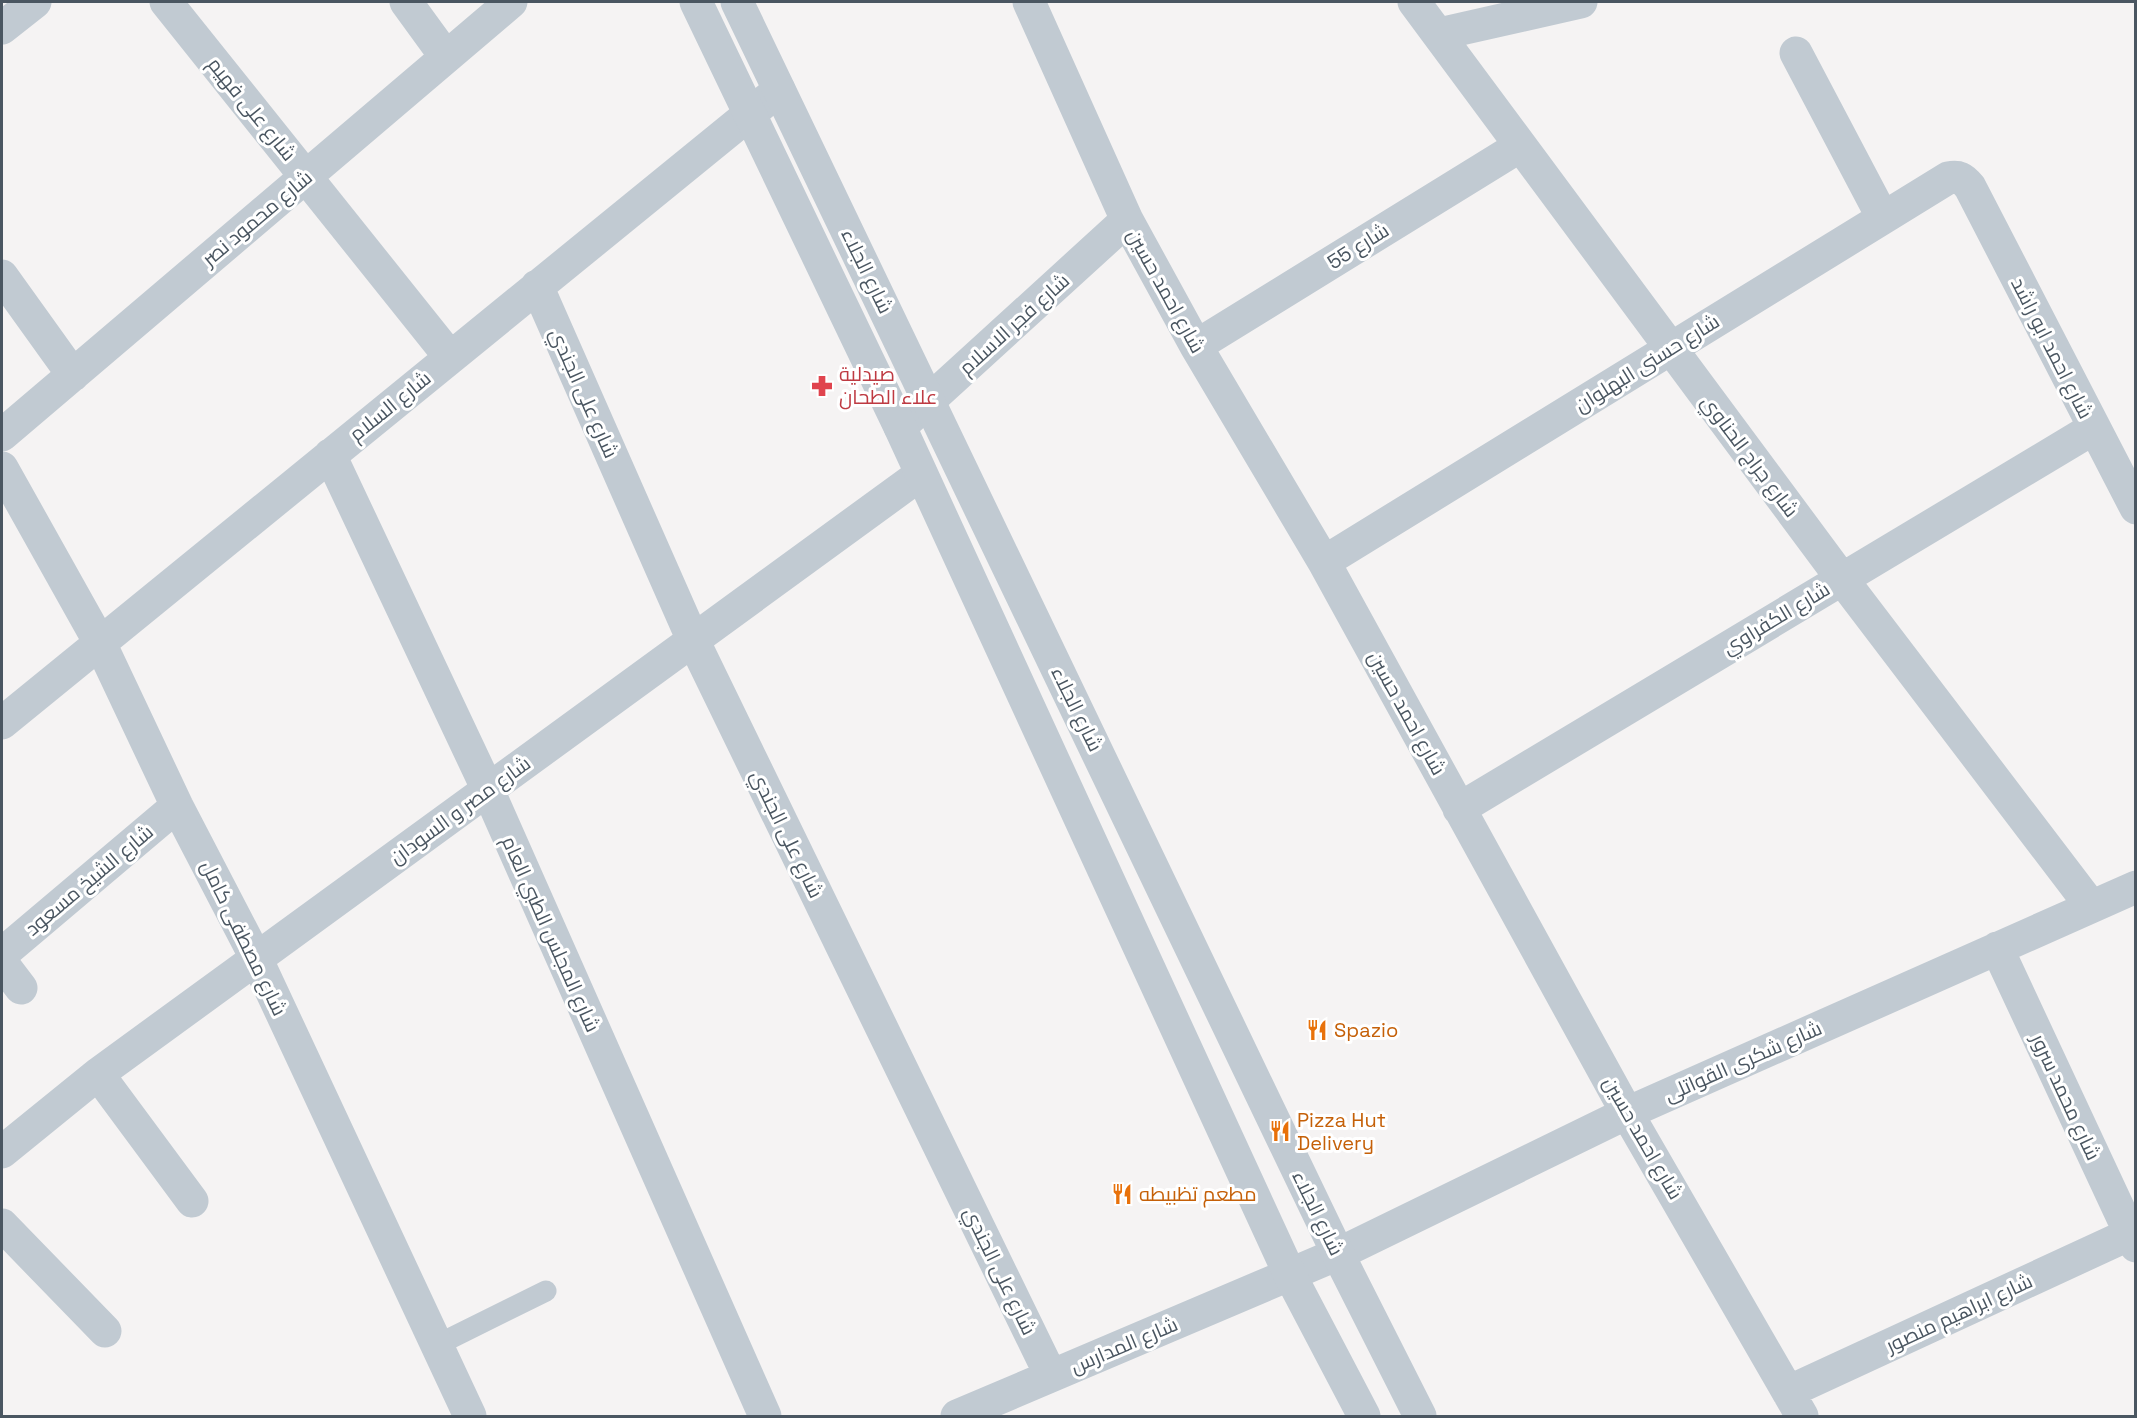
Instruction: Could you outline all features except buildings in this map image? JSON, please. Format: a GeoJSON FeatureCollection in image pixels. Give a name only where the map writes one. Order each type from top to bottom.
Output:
{"type":"FeatureCollection","features":[{"type":"Feature","properties":{"kind":"street"},"geometry":{"type":"LineString","coordinates":[[2,28],[35,2]]}},
{"type":"Feature","properties":{"kind":"street","name":"شارع على فهيم"},"geometry":{"type":"LineString","coordinates":[[166,2],[450,357]]}},
{"type":"Feature","properties":{"kind":"street"},"geometry":{"type":"LineString","coordinates":[[406,2],[446,57]]}},
{"type":"Feature","properties":{"kind":"street","name":"شارع محمود نصر"},"geometry":{"type":"LineString","coordinates":[[2,435],[511,2]]}},
{"type":"Feature","properties":{"kind":"street","name":"شارع الجلاء"},"geometry":{"type":"LineString","coordinates":[[696,2],[900,426],[1290,1275],[1364,1416]]}},
{"type":"Feature","properties":{"kind":"street","name":"شارع الجلاء"},"geometry":{"type":"LineString","coordinates":[[736,2],[1338,1254],[1420,1416]]}},
{"type":"Feature","properties":{"kind":"street","name":"شارع احمد حسين"},"geometry":{"type":"LineString","coordinates":[[1029,2],[1127,220],[1196,346],[1324,562],[1628,1113],[1795,1404]]}},
{"type":"Feature","properties":{"kind":"street","name":"شارع جراج الحناوي"},"geometry":{"type":"LineString","coordinates":[[1414,2],[1842,579],[2091,906]]}},
{"type":"Feature","properties":{"kind":"street"},"geometry":{"type":"LineString","coordinates":[[1439,34],[1581,2]]}},
{"type":"Feature","properties":{"kind":"street"},"geometry":{"type":"LineString","coordinates":[[1796,53],[1883,218]]}},
{"type":"Feature","properties":{"kind":"street","name":"شارع السلام"},"geometry":{"type":"LineString","coordinates":[[2,723],[779,90]]}},
{"type":"Feature","properties":{"kind":"street","name":"شارع 55"},"geometry":{"type":"LineString","coordinates":[[1196,346],[1520,147]]}},
{"type":"Feature","properties":{"kind":"street","name":"شارع حسنى البهلوان"},"geometry":{"type":"LineString","coordinates":[[1324,562],[1948,178],[1956,176],[1963,178],[1970,187]]}},
{"type":"Feature","properties":{"kind":"street","name":"شارع احمد ابو راشد"},"geometry":{"type":"LineString","coordinates":[[1970,187],[2136,508]]}},
{"type":"Feature","properties":{"kind":"street","name":"شارع فجر الاسلام"},"geometry":{"type":"LineString","coordinates":[[900,426],[1127,220]]}},
{"type":"Feature","properties":{"kind":"street"},"geometry":{"type":"LineString","coordinates":[[2,276],[73,375]]}},
{"type":"Feature","properties":{"kind":"street","name":"شارع على الجندي"},"geometry":{"type":"LineString","coordinates":[[537,286],[693,640],[1051,1376]]}},
{"type":"Feature","properties":{"kind":"street","name":"شارع الكفراوي"},"geometry":{"type":"LineString","coordinates":[[1459,809],[2094,428]]}},
{"type":"Feature","properties":{"kind":"street","name":"شارع المجلس الطبي العام"},"geometry":{"type":"LineString","coordinates":[[330,455],[488,790],[765,1416]]}},
{"type":"Feature","properties":{"kind":"street","name":"شارع مصطفى كامل"},"geometry":{"type":"LineString","coordinates":[[2,468],[100,643],[177,806],[256,958],[470,1416]]}},
{"type":"Feature","properties":{"kind":"street","name":"شارع مصر و السودان"},"geometry":{"type":"LineString","coordinates":[[2,1152],[98,1074],[921,474]]}},
{"type":"Feature","properties":{"kind":"street","name":"شارع الشيخ مسعود"},"geometry":{"type":"LineString","coordinates":[[2,954],[177,806]]}},
{"type":"Feature","properties":{"kind":"street","name":"شارع شكرى القواتلى"},"geometry":{"type":"LineString","coordinates":[[1290,1275],[1338,1254],[1628,1113],[2136,887]]}},
{"type":"Feature","properties":{"kind":"street","name":"شارع محمد سرور"},"geometry":{"type":"LineString","coordinates":[[1997,948],[2133,1240]]}},
{"type":"Feature","properties":{"kind":"street"},"geometry":{"type":"LineString","coordinates":[[98,1074],[192,1202]]}},
{"type":"Feature","properties":{"kind":"street"},"geometry":{"type":"LineString","coordinates":[[2,1225],[105,1331]]}},
{"type":"Feature","properties":{"kind":"street","name":"شارع ابراهيم منصور"},"geometry":{"type":"LineString","coordinates":[[1795,1404],[2133,1240]]}},
{"type":"Feature","properties":{"kind":"street","name":"شارع المدارس"},"geometry":{"type":"LineString","coordinates":[[957,1416],[1290,1275]]}},
{"type":"Feature","properties":{"kind":"lane"},"geometry":{"type":"LineString","coordinates":[[437,1345],[546,1292]]}},
{"type":"Feature","properties":{"kind":"place","name":"صيدلية علاء الطحان"},"geometry":{"type":"Point","coordinates":[822,386]}},
{"type":"Feature","properties":{"kind":"place","name":"Spazio"},"geometry":{"type":"Point","coordinates":[1317,1030]}},
{"type":"Feature","properties":{"kind":"place","name":"Pizza Hut Delivery"},"geometry":{"type":"Point","coordinates":[1280,1131]}},
{"type":"Feature","properties":{"kind":"place","name":"مطعم تظبيطه"},"geometry":{"type":"Point","coordinates":[1122,1194]}}]}
